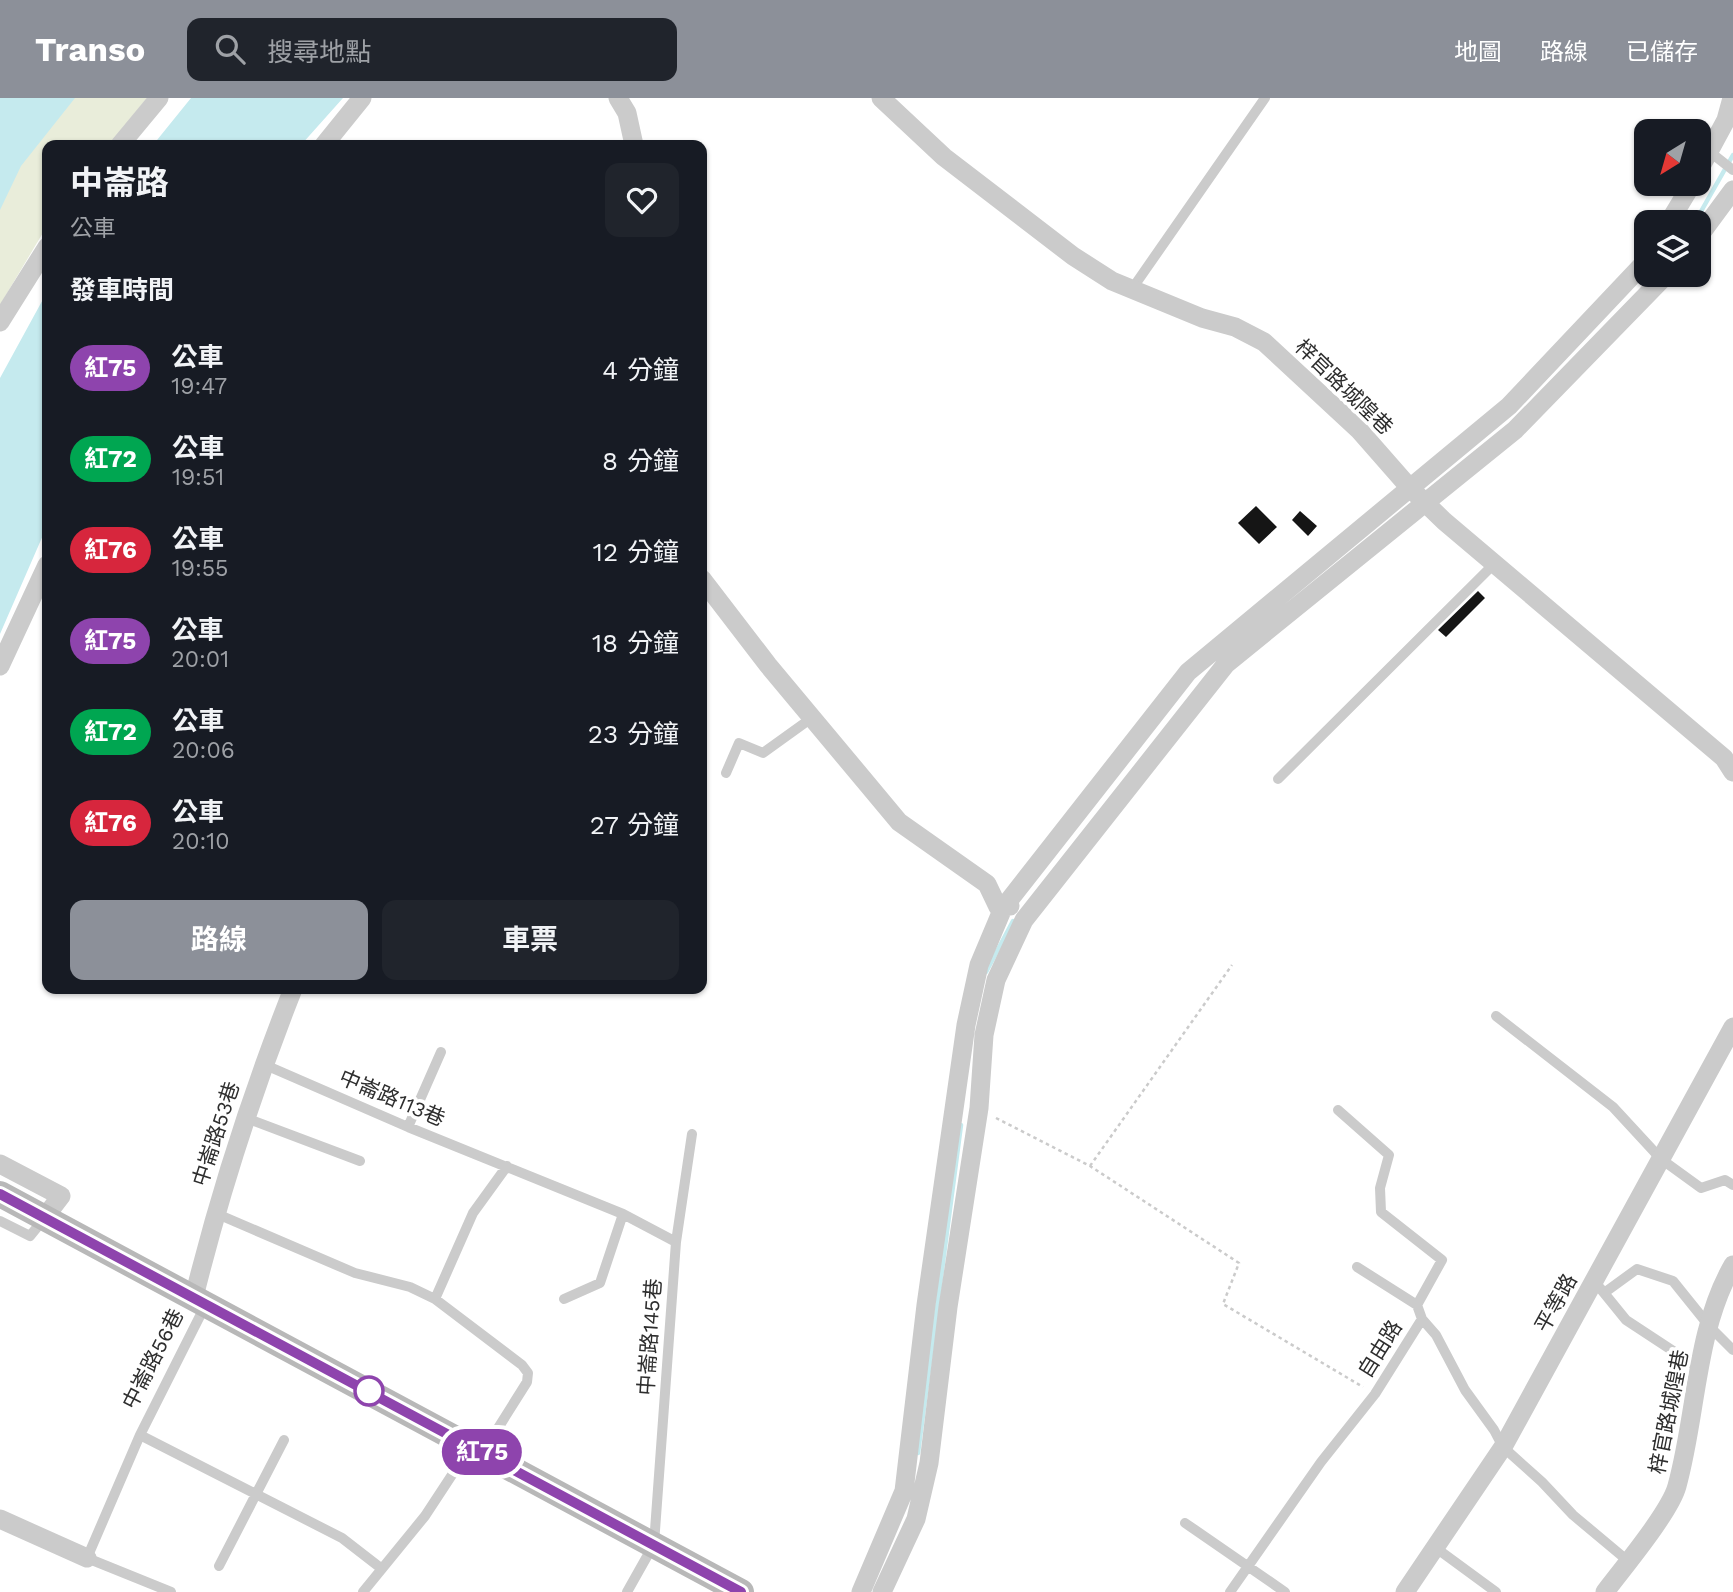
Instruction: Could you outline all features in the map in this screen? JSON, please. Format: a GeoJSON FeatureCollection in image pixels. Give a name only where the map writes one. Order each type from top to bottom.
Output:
{"type":"FeatureCollection","features":[{"type":"Feature","properties":{"kind":"street"},"geometry":{"type":"LineString","coordinates":[[124,140],[159,98]]}},
{"type":"Feature","properties":{"kind":"street"},"geometry":{"type":"LineString","coordinates":[[328,140],[362,98]]}},
{"type":"Feature","properties":{"kind":"street"},"geometry":{"type":"LineString","coordinates":[[618,98],[627,113],[633,140]]}},
{"type":"Feature","properties":{"kind":"street","name":"梓官路城隍巷"},"geometry":{"type":"LineString","coordinates":[[881,98],[944,157],[1073,256],[1112,281],[1202,318],[1235,327],[1264,342],[1359,429],[1426,503],[1724,758],[1733,772]]}},
{"type":"Feature","properties":{"kind":"street"},"geometry":{"type":"LineString","coordinates":[[1712,159],[1732,98]]}},
{"type":"Feature","properties":{"kind":"street"},"geometry":{"type":"LineString","coordinates":[[1711,220],[1733,190]]}},
{"type":"Feature","properties":{"kind":"street"},"geometry":{"type":"LineString","coordinates":[[0,322],[42,255]]}},
{"type":"Feature","properties":{"kind":"street"},"geometry":{"type":"LineString","coordinates":[[882,1592],[916,1519],[929,1463],[937,1306],[966,1025],[979,965],[1015,912],[1198,680],[1409,487],[1508,406],[1634,274]]}},
{"type":"Feature","properties":{"kind":"street"},"geometry":{"type":"LineString","coordinates":[[1198,680],[1226,664],[1515,430],[1654,287]]}},
{"type":"Feature","properties":{"kind":"street"},"geometry":{"type":"LineString","coordinates":[[0,666],[42,576]]}},
{"type":"Feature","properties":{"kind":"street"},"geometry":{"type":"LineString","coordinates":[[707,586],[768,665],[899,822],[987,884],[998,907],[1015,912]]}},
{"type":"Feature","properties":{"kind":"street"},"geometry":{"type":"LineString","coordinates":[[861,1592],[904,1491],[937,1306],[979,1108],[984,1035],[1015,912]]}},
{"type":"Feature","properties":{"kind":"street","name":"中崙路53巷"},"geometry":{"type":"LineString","coordinates":[[200,1301],[215,1213],[263,1064],[291,994]]}},
{"type":"Feature","properties":{"kind":"street","name":"平等路"},"geometry":{"type":"LineString","coordinates":[[1405,1592],[1503,1447],[1599,1287],[1661,1159],[1733,1027]]}},
{"type":"Feature","properties":{"kind":"street"},"geometry":{"type":"LineString","coordinates":[[0,1164],[61,1196],[46,1217]]}},
{"type":"Feature","properties":{"kind":"street"},"geometry":{"type":"LineString","coordinates":[[0,1194],[741,1592]]}},
{"type":"Feature","properties":{"kind":"street","name":"梓官路城隍巷"},"geometry":{"type":"LineString","coordinates":[[1605,1592],[1677,1489],[1699,1368],[1725,1278],[1733,1265]]}},
{"type":"Feature","properties":{"kind":"street"},"geometry":{"type":"LineString","coordinates":[[0,1519],[87,1558]]}},
{"type":"Feature","properties":{"kind":"lane"},"geometry":{"type":"LineString","coordinates":[[1132,289],[1265,98]]}},
{"type":"Feature","properties":{"kind":"lane"},"geometry":{"type":"LineString","coordinates":[[1715,156],[1733,170]]}},
{"type":"Feature","properties":{"kind":"lane"},"geometry":{"type":"LineString","coordinates":[[1278,779],[1495,562]]}},
{"type":"Feature","properties":{"kind":"lane"},"geometry":{"type":"LineString","coordinates":[[726,773],[738,743],[764,753],[814,717]]}},
{"type":"Feature","properties":{"kind":"lane"},"geometry":{"type":"LineString","coordinates":[[1496,1016],[1613,1107],[1661,1159],[1700,1188],[1725,1180],[1733,1185]]}},
{"type":"Feature","properties":{"kind":"lane"},"geometry":{"type":"LineString","coordinates":[[408,1127],[441,1052]]}},
{"type":"Feature","properties":{"kind":"lane","name":"中崙路113巷"},"geometry":{"type":"LineString","coordinates":[[263,1064],[408,1127],[624,1214],[676,1242]]}},
{"type":"Feature","properties":{"kind":"lane"},"geometry":{"type":"LineString","coordinates":[[1338,1110],[1389,1155],[1380,1188],[1381,1212],[1442,1261],[1417,1305]]}},
{"type":"Feature","properties":{"kind":"lane"},"geometry":{"type":"LineString","coordinates":[[246,1118],[360,1161]]}},
{"type":"Feature","properties":{"kind":"lane","name":"中崙路145巷"},"geometry":{"type":"LineString","coordinates":[[654,1544],[676,1242],[692,1134]]}},
{"type":"Feature","properties":{"kind":"lane"},"geometry":{"type":"LineString","coordinates":[[435,1299],[473,1213],[507,1166]]}},
{"type":"Feature","properties":{"kind":"lane"},"geometry":{"type":"LineString","coordinates":[[215,1213],[355,1273],[410,1287],[435,1299],[522,1365],[528,1373],[527,1382],[477,1449],[363,1592]]}},
{"type":"Feature","properties":{"kind":"lane"},"geometry":{"type":"LineString","coordinates":[[564,1299],[600,1283],[624,1214]]}},
{"type":"Feature","properties":{"kind":"lane"},"geometry":{"type":"LineString","coordinates":[[0,1221],[30,1236],[46,1217]]}},
{"type":"Feature","properties":{"kind":"lane"},"geometry":{"type":"LineString","coordinates":[[1357,1267],[1417,1305],[1422,1318]]}},
{"type":"Feature","properties":{"kind":"lane"},"geometry":{"type":"LineString","coordinates":[[1699,1368],[1626,1320],[1599,1287],[1637,1269],[1673,1281],[1710,1327],[1733,1350]]}},
{"type":"Feature","properties":{"kind":"lane","name":"中崙路56巷"},"geometry":{"type":"LineString","coordinates":[[87,1558],[200,1301]]}},
{"type":"Feature","properties":{"kind":"lane","name":"自由路"},"geometry":{"type":"LineString","coordinates":[[1230,1592],[1246,1566],[1375,1394],[1422,1318],[1436,1335],[1465,1390],[1503,1447],[1573,1515],[1628,1561]]}},
{"type":"Feature","properties":{"kind":"lane","name":"中崙路56巷"},"geometry":{"type":"LineString","coordinates":[[140,1435],[257,1492],[342,1538],[382,1570]]}},
{"type":"Feature","properties":{"kind":"lane"},"geometry":{"type":"LineString","coordinates":[[219,1566],[284,1440]]}},
{"type":"Feature","properties":{"kind":"lane"},"geometry":{"type":"LineString","coordinates":[[1185,1523],[1285,1592]]}},
{"type":"Feature","properties":{"kind":"lane"},"geometry":{"type":"LineString","coordinates":[[627,1592],[654,1544]]}},
{"type":"Feature","properties":{"kind":"lane"},"geometry":{"type":"LineString","coordinates":[[1436,1548],[1496,1592]]}},
{"type":"Feature","properties":{"kind":"lane"},"geometry":{"type":"LineString","coordinates":[[87,1558],[171,1592]]}},
{"type":"Feature","properties":{"kind":"path"},"geometry":{"type":"LineString","coordinates":[[1090,1166],[1233,965]]}},
{"type":"Feature","properties":{"kind":"path"},"geometry":{"type":"LineString","coordinates":[[979,1108],[1046,1146],[1090,1166],[1239,1263],[1223,1304],[1375,1394]]}},
{"type":"Feature","properties":{"kind":"green space"},"geometry":{"type":"Polygon","coordinates":[[[0,98],[147,98],[113,140],[42,140],[42,234],[0,305],[0,98]]]}},
{"type":"Feature","properties":{"kind":"water"},"geometry":{"type":"Polygon","coordinates":[[[0,98],[75,98],[21,166],[0,210],[0,98]]]}},
{"type":"Feature","properties":{"kind":"water"},"geometry":{"type":"Polygon","coordinates":[[[191,98],[343,98],[305,140],[157,140],[191,98]]]}},
{"type":"Feature","properties":{"kind":"water"},"geometry":{"type":"Polygon","coordinates":[[[42,301],[42,537],[0,634],[0,378],[42,301]]]}},
{"type":"Feature","properties":{"kind":"building"},"geometry":{"type":"Polygon","coordinates":[[[1256,506],[1277,527],[1259,544],[1238,523],[1256,506]]]}},
{"type":"Feature","properties":{"kind":"building"},"geometry":{"type":"Polygon","coordinates":[[[1300,511],[1317,526],[1308,536],[1292,520],[1300,511]]]}},
{"type":"Feature","properties":{"kind":"building"},"geometry":{"type":"Polygon","coordinates":[[[1478,591],[1485,598],[1446,637],[1438,630],[1478,591]]]}},
{"type":"Feature","properties":{"kind":"waterway"},"geometry":{"type":"LineString","coordinates":[[1702,210],[1733,155]]}},
{"type":"Feature","properties":{"kind":"waterway"},"geometry":{"type":"LineString","coordinates":[[986,972],[1013,921]]}},
{"type":"Feature","properties":{"kind":"waterway"},"geometry":{"type":"LineString","coordinates":[[918,1453],[961,1125]]}},
{"type":"Feature","properties":{"kind":"bus line","name":"紅75"},"geometry":{"type":"LineString","coordinates":[[0,1194],[741,1592]]}}]}
